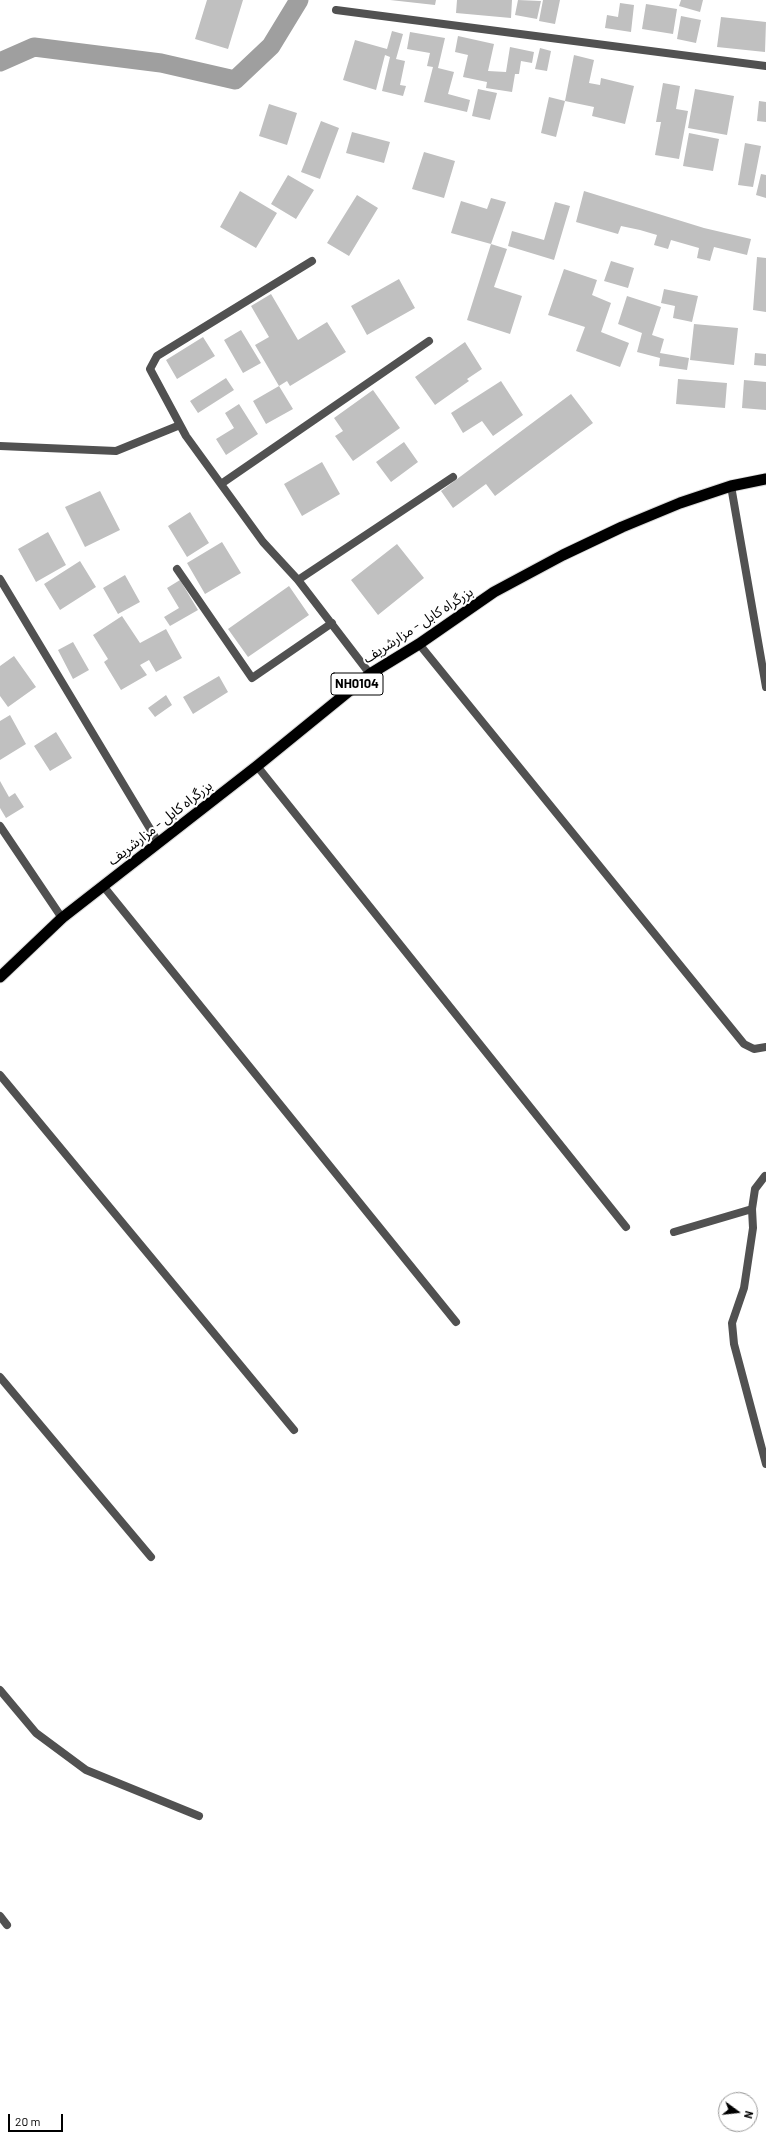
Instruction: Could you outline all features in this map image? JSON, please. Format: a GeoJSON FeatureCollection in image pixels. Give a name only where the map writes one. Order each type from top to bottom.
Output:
{"type":"FeatureCollection","features":[{"type":"Feature","properties":{"kind":"highway","name":"بزرگراه کابل - مزارشریف"},"geometry":{"type":"LineString","coordinates":[[0,977],[62,918],[104,887],[158,842],[257,766],[370,674],[419,644],[494,592],[563,555],[622,527],[680,503],[731,486],[766,479]]}},
{"type":"Feature","properties":{"kind":"street"},"geometry":{"type":"LineString","coordinates":[[336,10],[766,66]]}},
{"type":"Feature","properties":{"kind":"street"},"geometry":{"type":"LineString","coordinates":[[312,261],[157,356],[150,369],[180,425],[221,484],[263,542],[298,580],[370,674]]}},
{"type":"Feature","properties":{"kind":"street"},"geometry":{"type":"LineString","coordinates":[[221,484],[429,341]]}},
{"type":"Feature","properties":{"kind":"street"},"geometry":{"type":"LineString","coordinates":[[0,446],[116,451],[180,425]]}},
{"type":"Feature","properties":{"kind":"street"},"geometry":{"type":"LineString","coordinates":[[298,580],[453,477]]}},
{"type":"Feature","properties":{"kind":"street"},"geometry":{"type":"LineString","coordinates":[[731,486],[766,687]]}},
{"type":"Feature","properties":{"kind":"street"},"geometry":{"type":"LineString","coordinates":[[177,568],[252,678],[332,623]]}},
{"type":"Feature","properties":{"kind":"street"},"geometry":{"type":"LineString","coordinates":[[0,579],[158,842]]}},
{"type":"Feature","properties":{"kind":"street"},"geometry":{"type":"LineString","coordinates":[[419,644],[744,1044],[754,1049],[766,1047]]}},
{"type":"Feature","properties":{"kind":"street"},"geometry":{"type":"LineString","coordinates":[[257,766],[626,1227]]}},
{"type":"Feature","properties":{"kind":"street"},"geometry":{"type":"LineString","coordinates":[[0,826],[62,918]]}},
{"type":"Feature","properties":{"kind":"street"},"geometry":{"type":"LineString","coordinates":[[104,887],[456,1322]]}},
{"type":"Feature","properties":{"kind":"street"},"geometry":{"type":"LineString","coordinates":[[0,1075],[294,1430]]}},
{"type":"Feature","properties":{"kind":"street"},"geometry":{"type":"LineString","coordinates":[[766,1175],[755,1189],[752,1208],[753,1228],[744,1288],[732,1323],[734,1344],[766,1464]]}},
{"type":"Feature","properties":{"kind":"street"},"geometry":{"type":"LineString","coordinates":[[674,1232],[752,1208]]}},
{"type":"Feature","properties":{"kind":"street"},"geometry":{"type":"LineString","coordinates":[[0,1377],[151,1557]]}},
{"type":"Feature","properties":{"kind":"street"},"geometry":{"type":"LineString","coordinates":[[0,1690],[36,1733],[86,1770],[198,1816]]}},
{"type":"Feature","properties":{"kind":"street"},"geometry":{"type":"LineString","coordinates":[[0,1916],[7,1925]]}},
{"type":"Feature","properties":{"kind":"building"},"geometry":{"type":"Polygon","coordinates":[[[207,0],[243,0],[228,49],[195,39],[207,0]]]}},
{"type":"Feature","properties":{"kind":"building"},"geometry":{"type":"Polygon","coordinates":[[[390,0],[436,0],[435,5],[390,0]]]}},
{"type":"Feature","properties":{"kind":"building"},"geometry":{"type":"Polygon","coordinates":[[[457,0],[512,0],[511,18],[456,13],[457,0]]]}},
{"type":"Feature","properties":{"kind":"building"},"geometry":{"type":"Polygon","coordinates":[[[518,0],[541,1],[537,19],[515,15],[518,0]]]}},
{"type":"Feature","properties":{"kind":"building"},"geometry":{"type":"Polygon","coordinates":[[[543,0],[560,0],[555,24],[539,21],[543,0]]]}},
{"type":"Feature","properties":{"kind":"building"},"geometry":{"type":"Polygon","coordinates":[[[681,0],[703,0],[700,12],[679,6],[681,0]]]}},
{"type":"Feature","properties":{"kind":"building"},"geometry":{"type":"Polygon","coordinates":[[[620,3],[634,5],[631,32],[605,28],[607,15],[618,17],[620,3]]]}},
{"type":"Feature","properties":{"kind":"building"},"geometry":{"type":"Polygon","coordinates":[[[646,4],[677,9],[673,34],[642,29],[646,4]]]}},
{"type":"Feature","properties":{"kind":"building"},"geometry":{"type":"Polygon","coordinates":[[[681,16],[701,20],[696,43],[677,39],[681,16]]]}},
{"type":"Feature","properties":{"kind":"building"},"geometry":{"type":"Polygon","coordinates":[[[721,17],[766,22],[765,52],[717,47],[721,17]]]}},
{"type":"Feature","properties":{"kind":"building"},"geometry":{"type":"Polygon","coordinates":[[[392,31],[403,34],[396,59],[405,61],[400,85],[406,86],[403,96],[382,91],[390,57],[385,55],[376,90],[343,80],[355,40],[387,49],[392,31]]]}},
{"type":"Feature","properties":{"kind":"building"},"geometry":{"type":"Polygon","coordinates":[[[410,32],[445,38],[438,68],[454,72],[448,94],[470,100],[467,112],[424,102],[433,67],[427,66],[430,53],[407,49],[410,32]]]}},
{"type":"Feature","properties":{"kind":"building"},"geometry":{"type":"Polygon","coordinates":[[[458,36],[494,44],[488,71],[506,72],[510,47],[534,52],[532,63],[521,61],[519,74],[515,74],[512,92],[486,88],[487,82],[463,77],[468,55],[455,52],[458,36]]]}},
{"type":"Feature","properties":{"kind":"building"},"geometry":{"type":"Polygon","coordinates":[[[540,48],[551,51],[547,71],[535,69],[540,48]]]}},
{"type":"Feature","properties":{"kind":"building"},"geometry":{"type":"Polygon","coordinates":[[[574,55],[594,60],[589,83],[600,85],[601,78],[634,86],[625,124],[592,116],[594,107],[565,101],[574,55]]]}},
{"type":"Feature","properties":{"kind":"building"},"geometry":{"type":"Polygon","coordinates":[[[663,83],[680,86],[676,109],[688,111],[679,159],[655,155],[661,122],[656,122],[663,83]]]}},
{"type":"Feature","properties":{"kind":"building"},"geometry":{"type":"Polygon","coordinates":[[[478,89],[497,93],[490,120],[472,116],[478,89]]]}},
{"type":"Feature","properties":{"kind":"building"},"geometry":{"type":"Polygon","coordinates":[[[695,89],[734,96],[727,135],[688,128],[695,89]]]}},
{"type":"Feature","properties":{"kind":"building"},"geometry":{"type":"Polygon","coordinates":[[[549,97],[565,101],[556,137],[541,133],[549,97]]]}},
{"type":"Feature","properties":{"kind":"building"},"geometry":{"type":"Polygon","coordinates":[[[759,101],[766,102],[766,122],[757,121],[759,101]]]}},
{"type":"Feature","properties":{"kind":"building"},"geometry":{"type":"Polygon","coordinates":[[[269,104],[297,113],[287,145],[259,136],[269,104]]]}},
{"type":"Feature","properties":{"kind":"building"},"geometry":{"type":"Polygon","coordinates":[[[321,121],[339,128],[320,179],[301,172],[321,121]]]}},
{"type":"Feature","properties":{"kind":"building"},"geometry":{"type":"Polygon","coordinates":[[[352,132],[390,142],[384,163],[346,153],[352,132]]]}},
{"type":"Feature","properties":{"kind":"building"},"geometry":{"type":"Polygon","coordinates":[[[689,133],[719,139],[713,171],[683,166],[689,133]]]}},
{"type":"Feature","properties":{"kind":"building"},"geometry":{"type":"Polygon","coordinates":[[[745,143],[761,146],[753,187],[738,185],[745,143]]]}},
{"type":"Feature","properties":{"kind":"building"},"geometry":{"type":"Polygon","coordinates":[[[424,152],[455,161],[444,198],[412,189],[424,152]]]}},
{"type":"Feature","properties":{"kind":"building"},"geometry":{"type":"Polygon","coordinates":[[[761,174],[766,175],[766,198],[756,195],[761,174]]]}},
{"type":"Feature","properties":{"kind":"building"},"geometry":{"type":"Polygon","coordinates":[[[288,175],[314,190],[296,219],[271,204],[288,175]]]}},
{"type":"Feature","properties":{"kind":"building"},"geometry":{"type":"Polygon","coordinates":[[[240,191],[277,213],[256,248],[220,227],[240,191]]]}},
{"type":"Feature","properties":{"kind":"building"},"geometry":{"type":"Polygon","coordinates":[[[584,191],[704,228],[751,239],[747,255],[714,247],[710,261],[697,258],[699,248],[671,240],[668,249],[654,245],[657,235],[640,230],[621,226],[618,234],[576,222],[584,191]]]}},
{"type":"Feature","properties":{"kind":"building"},"geometry":{"type":"Polygon","coordinates":[[[357,195],[378,208],[349,256],[327,243],[357,195]]]}},
{"type":"Feature","properties":{"kind":"building"},"geometry":{"type":"Polygon","coordinates":[[[491,198],[506,202],[491,244],[451,233],[461,201],[487,209],[491,198]]]}},
{"type":"Feature","properties":{"kind":"building"},"geometry":{"type":"Polygon","coordinates":[[[555,202],[570,206],[554,260],[508,246],[512,231],[544,240],[555,202]]]}},
{"type":"Feature","properties":{"kind":"building"},"geometry":{"type":"Polygon","coordinates":[[[491,244],[507,249],[494,287],[522,296],[510,334],[467,320],[491,244]]]}},
{"type":"Feature","properties":{"kind":"building"},"geometry":{"type":"Polygon","coordinates":[[[757,257],[766,258],[766,312],[753,310],[757,257]]]}},
{"type":"Feature","properties":{"kind":"building"},"geometry":{"type":"Polygon","coordinates":[[[611,261],[634,268],[628,288],[604,281],[611,261]]]}},
{"type":"Feature","properties":{"kind":"building"},"geometry":{"type":"Polygon","coordinates":[[[564,269],[597,280],[592,295],[611,303],[601,332],[629,343],[620,367],[576,351],[585,327],[548,315],[564,269]]]}},
{"type":"Feature","properties":{"kind":"building"},"geometry":{"type":"Polygon","coordinates":[[[399,279],[415,308],[367,335],[351,306],[399,279]]]}},
{"type":"Feature","properties":{"kind":"building"},"geometry":{"type":"Polygon","coordinates":[[[664,289],[698,296],[692,322],[673,318],[675,306],[661,303],[664,289]]]}},
{"type":"Feature","properties":{"kind":"building"},"geometry":{"type":"Polygon","coordinates":[[[271,294],[298,340],[327,322],[346,352],[290,386],[287,381],[279,386],[255,345],[269,337],[251,306],[271,294]]]}},
{"type":"Feature","properties":{"kind":"building"},"geometry":{"type":"Polygon","coordinates":[[[627,296],[661,307],[652,335],[664,339],[660,353],[689,358],[687,370],[659,366],[660,358],[637,352],[642,333],[618,324],[627,296]]]}},
{"type":"Feature","properties":{"kind":"building"},"geometry":{"type":"Polygon","coordinates":[[[694,324],[738,328],[734,365],[690,360],[694,324]]]}},
{"type":"Feature","properties":{"kind":"building"},"geometry":{"type":"Polygon","coordinates":[[[241,330],[261,363],[243,373],[224,340],[241,330]]]}},
{"type":"Feature","properties":{"kind":"building"},"geometry":{"type":"Polygon","coordinates":[[[203,337],[215,356],[177,379],[166,360],[203,337]]]}},
{"type":"Feature","properties":{"kind":"building"},"geometry":{"type":"Polygon","coordinates":[[[465,342],[482,369],[467,379],[469,381],[435,405],[415,377],[465,342]]]}},
{"type":"Feature","properties":{"kind":"building"},"geometry":{"type":"Polygon","coordinates":[[[755,353],[766,354],[766,366],[754,365],[755,353]]]}},
{"type":"Feature","properties":{"kind":"building"},"geometry":{"type":"Polygon","coordinates":[[[226,378],[234,390],[198,413],[190,401],[226,378]]]}},
{"type":"Feature","properties":{"kind":"building"},"geometry":{"type":"Polygon","coordinates":[[[678,379],[727,383],[725,408],[676,404],[678,379]]]}},
{"type":"Feature","properties":{"kind":"building"},"geometry":{"type":"Polygon","coordinates":[[[744,380],[766,382],[766,410],[742,408],[744,380]]]}},
{"type":"Feature","properties":{"kind":"building"},"geometry":{"type":"Polygon","coordinates":[[[501,381],[523,415],[493,436],[482,421],[463,433],[451,413],[501,381]]]}},
{"type":"Feature","properties":{"kind":"building"},"geometry":{"type":"Polygon","coordinates":[[[279,386],[293,409],[266,424],[253,401],[279,386]]]}},
{"type":"Feature","properties":{"kind":"building"},"geometry":{"type":"Polygon","coordinates":[[[373,390],[400,428],[353,461],[335,436],[343,431],[334,418],[373,390]]]}},
{"type":"Feature","properties":{"kind":"building"},"geometry":{"type":"Polygon","coordinates":[[[571,394],[593,423],[495,496],[486,484],[453,508],[441,491],[571,394]]]}},
{"type":"Feature","properties":{"kind":"building"},"geometry":{"type":"Polygon","coordinates":[[[239,404],[258,434],[226,455],[216,439],[234,428],[225,413],[239,404]]]}},
{"type":"Feature","properties":{"kind":"building"},"geometry":{"type":"Polygon","coordinates":[[[404,442],[418,462],[391,482],[376,462],[404,442]]]}},
{"type":"Feature","properties":{"kind":"building"},"geometry":{"type":"Polygon","coordinates":[[[322,462],[340,494],[302,516],[284,484],[322,462]]]}},
{"type":"Feature","properties":{"kind":"building"},"geometry":{"type":"Polygon","coordinates":[[[100,491],[120,530],[85,547],[65,507],[100,491]]]}},
{"type":"Feature","properties":{"kind":"building"},"geometry":{"type":"Polygon","coordinates":[[[190,512],[209,543],[187,557],[168,526],[190,512]]]}},
{"type":"Feature","properties":{"kind":"building"},"geometry":{"type":"Polygon","coordinates":[[[48,532],[66,565],[36,582],[18,549],[48,532]]]}},
{"type":"Feature","properties":{"kind":"building"},"geometry":{"type":"Polygon","coordinates":[[[222,542],[241,573],[205,594],[187,563],[222,542]]]}},
{"type":"Feature","properties":{"kind":"building"},"geometry":{"type":"Polygon","coordinates":[[[397,544],[424,578],[378,615],[351,580],[397,544]]]}},
{"type":"Feature","properties":{"kind":"building"},"geometry":{"type":"Polygon","coordinates":[[[80,561],[96,587],[60,610],[44,584],[80,561]]]}},
{"type":"Feature","properties":{"kind":"building"},"geometry":{"type":"Polygon","coordinates":[[[125,575],[140,602],[118,614],[103,588],[125,575]]]}},
{"type":"Feature","properties":{"kind":"building"},"geometry":{"type":"Polygon","coordinates":[[[180,580],[198,610],[170,626],[164,617],[179,608],[167,588],[180,580]]]}},
{"type":"Feature","properties":{"kind":"building"},"geometry":{"type":"Polygon","coordinates":[[[289,586],[309,615],[248,657],[228,629],[289,586]]]}},
{"type":"Feature","properties":{"kind":"building"},"geometry":{"type":"Polygon","coordinates":[[[122,616],[140,643],[166,629],[182,658],[156,672],[149,660],[140,665],[147,675],[121,690],[104,662],[108,659],[93,635],[122,616]]]}},
{"type":"Feature","properties":{"kind":"building"},"geometry":{"type":"Polygon","coordinates":[[[73,642],[89,670],[73,679],[58,650],[73,642]]]}},
{"type":"Feature","properties":{"kind":"building"},"geometry":{"type":"Polygon","coordinates":[[[14,656],[36,687],[8,707],[0,696],[0,666],[14,656]]]}},
{"type":"Feature","properties":{"kind":"building"},"geometry":{"type":"Polygon","coordinates":[[[219,676],[228,692],[193,714],[183,697],[219,676]]]}},
{"type":"Feature","properties":{"kind":"building"},"geometry":{"type":"Polygon","coordinates":[[[166,695],[172,705],[155,717],[148,708],[166,695]]]}},
{"type":"Feature","properties":{"kind":"building"},"geometry":{"type":"Polygon","coordinates":[[[10,715],[26,744],[0,760],[0,721],[10,715]]]}},
{"type":"Feature","properties":{"kind":"building"},"geometry":{"type":"Polygon","coordinates":[[[56,732],[72,758],[50,771],[34,746],[56,732]]]}},
{"type":"Feature","properties":{"kind":"building"},"geometry":{"type":"Polygon","coordinates":[[[0,781],[9,797],[15,793],[24,807],[6,818],[0,808],[0,781]]]}},
{"type":"Feature","properties":{"kind":"waterway"},"geometry":{"type":"LineString","coordinates":[[0,62],[34,47],[161,63],[235,80],[271,46],[299,0]]}}]}
